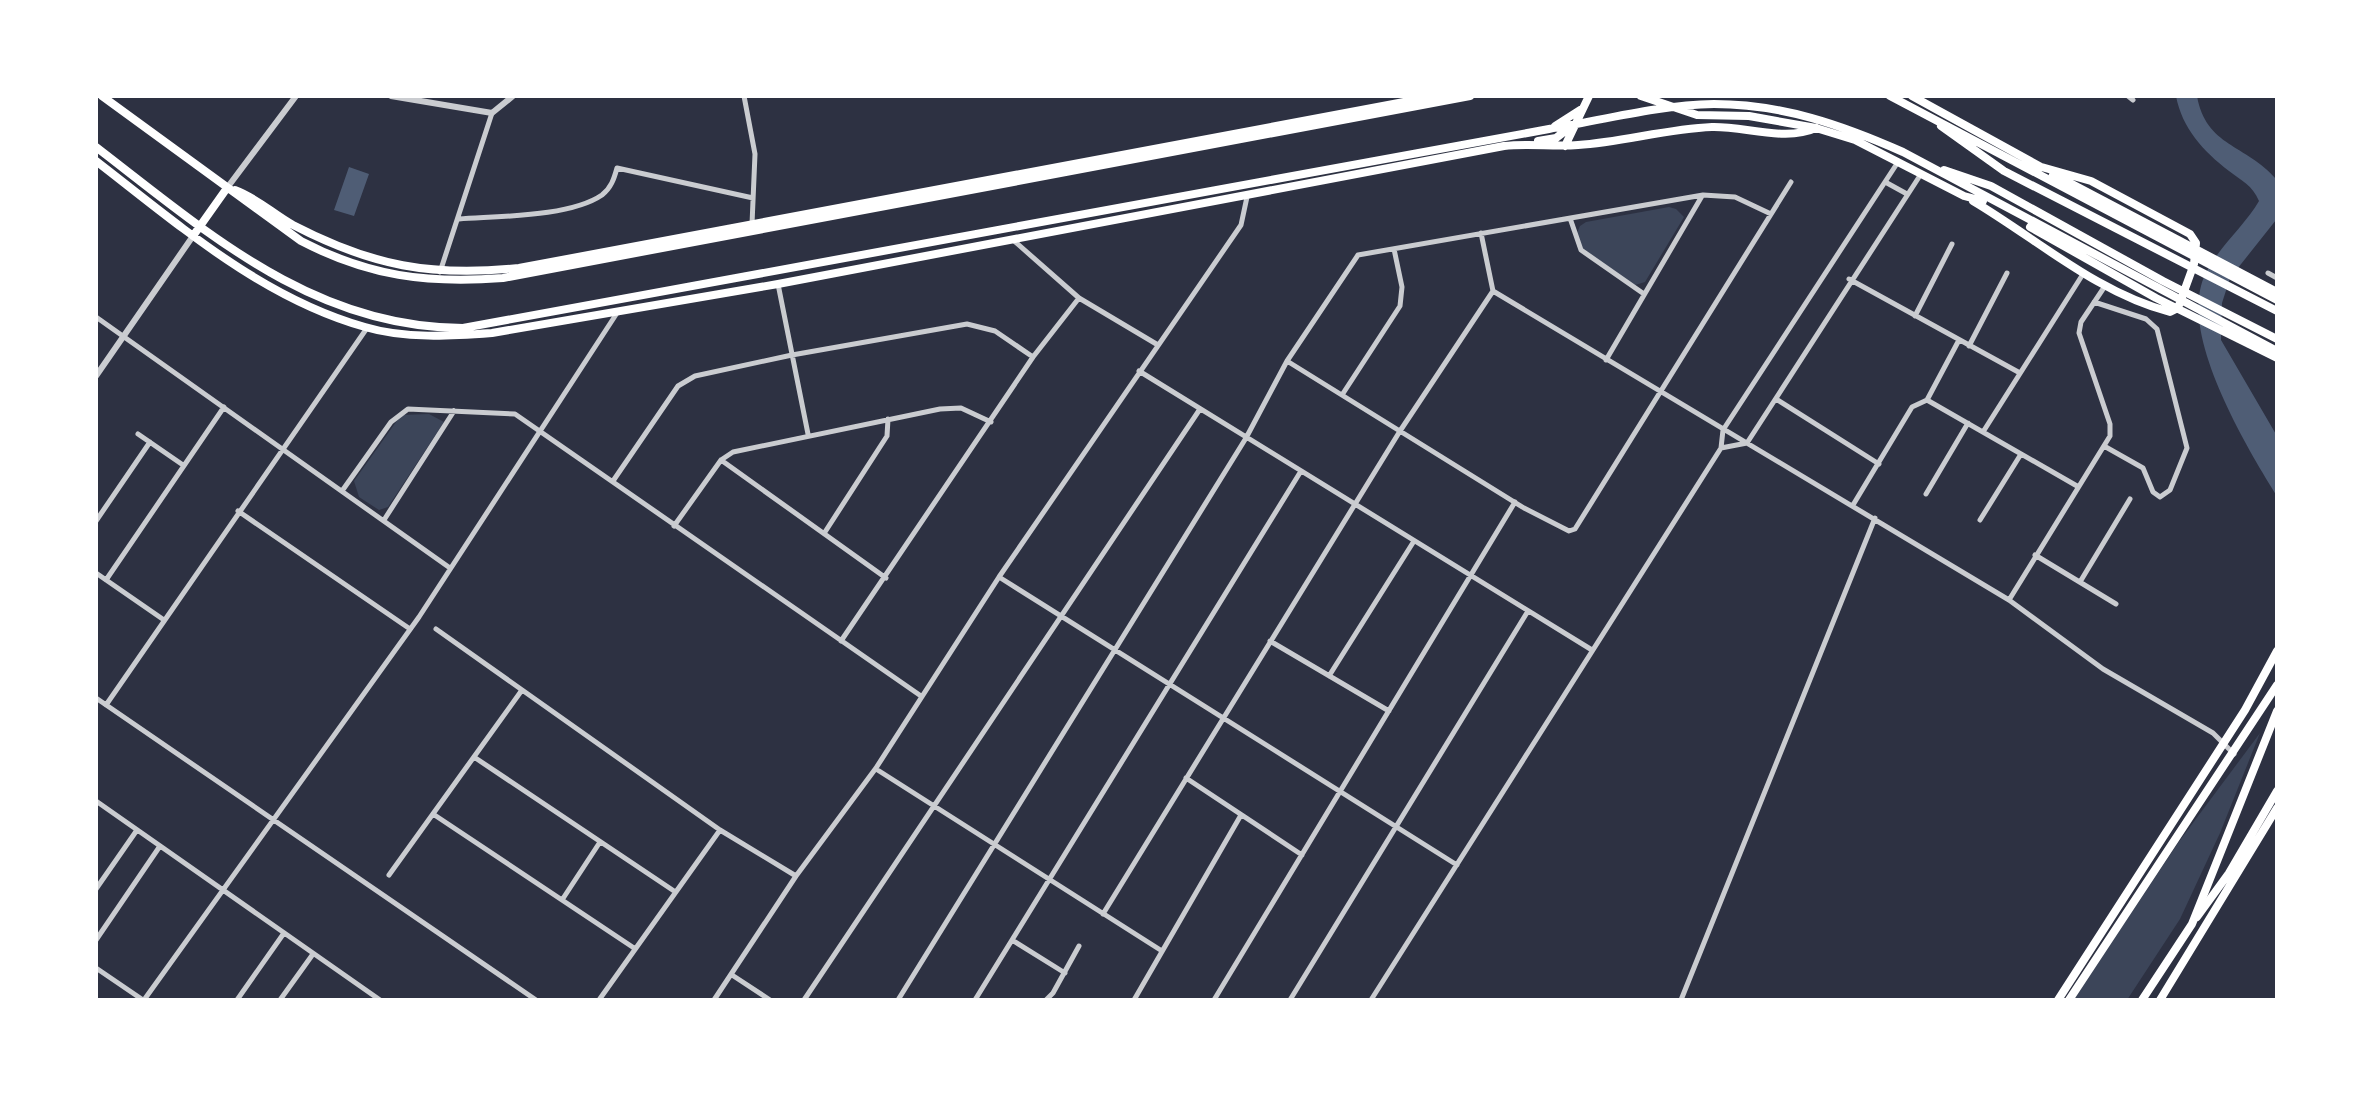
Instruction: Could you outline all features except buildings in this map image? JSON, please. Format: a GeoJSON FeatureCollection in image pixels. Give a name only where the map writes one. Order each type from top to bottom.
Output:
{"type":"FeatureCollection","features":[{"type":"Feature","properties":{"kind":"main road"},"geometry":{"type":"LineString","coordinates":[[102,96],[274,224],[336,259],[378,272],[441,282],[503,278],[1436,96]]}},
{"type":"Feature","properties":{"kind":"main road"},"geometry":{"type":"LineString","coordinates":[[115,96],[121,110]]}},
{"type":"Feature","properties":{"kind":"main road"},"geometry":{"type":"LineString","coordinates":[[227,188],[246,195],[289,223],[347,251],[394,266],[440,273],[519,268],[1470,96]]}},
{"type":"Feature","properties":{"kind":"main road"},"geometry":{"type":"LineString","coordinates":[[1565,146],[1589,96]]}},
{"type":"Feature","properties":{"kind":"main road"},"geometry":{"type":"LineString","coordinates":[[1641,96],[1681,107],[1697,115],[1749,116],[1817,124],[1927,164],[2160,290],[2277,358]]}},
{"type":"Feature","properties":{"kind":"main road"},"geometry":{"type":"LineString","coordinates":[[1890,96],[2036,170],[2277,300]]}},
{"type":"Feature","properties":{"kind":"main road"},"geometry":{"type":"LineString","coordinates":[[1901,157],[1921,173],[1951,188],[2105,286],[2170,312],[2184,298],[2196,243],[2177,226],[2091,181],[2036,170],[1912,96]]}},
{"type":"Feature","properties":{"kind":"main road"},"geometry":{"type":"LineString","coordinates":[[96,161],[193,236],[268,287],[367,328],[446,336],[492,333],[778,284],[1247,197],[1503,142],[1549,129],[1681,107]]}},
{"type":"Feature","properties":{"kind":"main road"},"geometry":{"type":"LineString","coordinates":[[1549,129],[1581,109]]}},
{"type":"Feature","properties":{"kind":"main road"},"geometry":{"type":"LineString","coordinates":[[1918,109],[2004,171],[2169,256],[2265,294],[2277,292]]}},
{"type":"Feature","properties":{"kind":"main road"},"geometry":{"type":"LineString","coordinates":[[96,147],[200,226],[296,289],[366,317],[463,328],[1503,142],[1565,146],[1716,127],[1790,133],[1817,124]]}},
{"type":"Feature","properties":{"kind":"main road"},"geometry":{"type":"LineString","coordinates":[[1530,143],[1556,138],[1573,125]]}},
{"type":"Feature","properties":{"kind":"main road"},"geometry":{"type":"LineString","coordinates":[[1921,173],[1927,164]]}},
{"type":"Feature","properties":{"kind":"main road"},"geometry":{"type":"LineString","coordinates":[[1936,168],[1951,188]]}},
{"type":"Feature","properties":{"kind":"main road"},"geometry":{"type":"LineString","coordinates":[[1936,168],[1991,186],[2160,290]]}},
{"type":"Feature","properties":{"kind":"main road"},"geometry":{"type":"LineString","coordinates":[[193,236],[227,188]]}},
{"type":"Feature","properties":{"kind":"main road"},"geometry":{"type":"LineString","coordinates":[[1964,196],[1999,204]]}},
{"type":"Feature","properties":{"kind":"main road"},"geometry":{"type":"LineString","coordinates":[[1982,200],[2160,290],[2277,339]]}},
{"type":"Feature","properties":{"kind":"main road"},"geometry":{"type":"LineString","coordinates":[[1006,229],[1012,239]]}},
{"type":"Feature","properties":{"kind":"main road"},"geometry":{"type":"LineString","coordinates":[[2265,294],[2277,311]]}},
{"type":"Feature","properties":{"kind":"main road"},"geometry":{"type":"LineString","coordinates":[[618,312],[619,301]]}},
{"type":"Feature","properties":{"kind":"main road"},"geometry":{"type":"LineString","coordinates":[[2253,342],[2277,351]]}},
{"type":"Feature","properties":{"kind":"main road"},"geometry":{"type":"LineString","coordinates":[[2058,1000],[2223,742],[2277,651]]}},
{"type":"Feature","properties":{"kind":"main road"},"geometry":{"type":"LineString","coordinates":[[2069,1000],[2277,685]]}},
{"type":"Feature","properties":{"kind":"main road"},"geometry":{"type":"LineString","coordinates":[[2192,924],[2277,711]]}},
{"type":"Feature","properties":{"kind":"main road"},"geometry":{"type":"LineString","coordinates":[[2142,1000],[2229,873],[2277,791]]}},
{"type":"Feature","properties":{"kind":"main road"},"geometry":{"type":"LineString","coordinates":[[2160,1000],[2277,808]]}},
{"type":"Feature","properties":{"kind":"street"},"geometry":{"type":"LineString","coordinates":[[227,188],[296,96]]}},
{"type":"Feature","properties":{"kind":"street"},"geometry":{"type":"LineString","coordinates":[[391,96],[492,113]]}},
{"type":"Feature","properties":{"kind":"street"},"geometry":{"type":"LineString","coordinates":[[440,273],[492,113],[513,96]]}},
{"type":"Feature","properties":{"kind":"street"},"geometry":{"type":"LineString","coordinates":[[744,96],[755,154],[752,224]]}},
{"type":"Feature","properties":{"kind":"street"},"geometry":{"type":"LineString","coordinates":[[1371,1000],[1721,448],[1723,430],[1887,183],[1901,157]]}},
{"type":"Feature","properties":{"kind":"street"},"geometry":{"type":"LineString","coordinates":[[459,219],[553,210],[586,203],[603,194],[613,184],[617,168],[753,198]]}},
{"type":"Feature","properties":{"kind":"street"},"geometry":{"type":"LineString","coordinates":[[1721,448],[1747,443],[1849,279],[1921,173]]}},
{"type":"Feature","properties":{"kind":"street"},"geometry":{"type":"LineString","coordinates":[[1287,361],[1560,530],[1575,529],[1791,182]]}},
{"type":"Feature","properties":{"kind":"street"},"geometry":{"type":"LineString","coordinates":[[1887,183],[1907,194]]}},
{"type":"Feature","properties":{"kind":"street"},"geometry":{"type":"LineString","coordinates":[[898,1000],[1246,438],[1287,361],[1358,255],[1571,221],[1703,195],[1735,197],[1771,214]]}},
{"type":"Feature","properties":{"kind":"street"},"geometry":{"type":"LineString","coordinates":[[1606,360],[1703,195]]}},
{"type":"Feature","properties":{"kind":"street"},"geometry":{"type":"LineString","coordinates":[[714,1000],[796,876],[876,768],[999,577],[1241,225],[1247,197]]}},
{"type":"Feature","properties":{"kind":"street"},"geometry":{"type":"LineString","coordinates":[[1571,221],[1581,250],[1644,294]]}},
{"type":"Feature","properties":{"kind":"street"},"geometry":{"type":"LineString","coordinates":[[1103,914],[1270,641],[1357,506],[1400,431],[1493,291],[1481,233]]}},
{"type":"Feature","properties":{"kind":"street"},"geometry":{"type":"LineString","coordinates":[[96,376],[193,236]]}},
{"type":"Feature","properties":{"kind":"street"},"geometry":{"type":"LineString","coordinates":[[1012,239],[1079,298],[1158,345]]}},
{"type":"Feature","properties":{"kind":"street"},"geometry":{"type":"LineString","coordinates":[[1915,316],[1952,244]]}},
{"type":"Feature","properties":{"kind":"street"},"geometry":{"type":"LineString","coordinates":[[1342,395],[1400,306],[1402,287],[1394,249]]}},
{"type":"Feature","properties":{"kind":"street"},"geometry":{"type":"LineString","coordinates":[[1983,432],[2084,272]]}},
{"type":"Feature","properties":{"kind":"street"},"geometry":{"type":"LineString","coordinates":[[1969,346],[2007,273]]}},
{"type":"Feature","properties":{"kind":"street"},"geometry":{"type":"LineString","coordinates":[[2268,273],[2277,278]]}},
{"type":"Feature","properties":{"kind":"street"},"geometry":{"type":"LineString","coordinates":[[1849,279],[2020,373]]}},
{"type":"Feature","properties":{"kind":"street"},"geometry":{"type":"LineString","coordinates":[[778,284],[808,434]]}},
{"type":"Feature","properties":{"kind":"street"},"geometry":{"type":"LineString","coordinates":[[2009,600],[2110,436],[2110,424],[2079,333],[2081,322],[2105,286]]}},
{"type":"Feature","properties":{"kind":"street"},"geometry":{"type":"LineString","coordinates":[[1493,291],[2009,600],[2103,669],[2223,742],[2234,754]]}},
{"type":"Feature","properties":{"kind":"street"},"geometry":{"type":"LineString","coordinates":[[841,641],[1033,357],[1079,298]]}},
{"type":"Feature","properties":{"kind":"street"},"geometry":{"type":"LineString","coordinates":[[2094,302],[2146,319],[2157,329],[2187,448],[2170,490],[2160,497],[2153,492],[2143,468],[2104,446]]}},
{"type":"Feature","properties":{"kind":"street"},"geometry":{"type":"LineString","coordinates":[[96,968],[143,1000],[410,629],[618,312]]}},
{"type":"Feature","properties":{"kind":"street"},"geometry":{"type":"LineString","coordinates":[[96,317],[450,568]]}},
{"type":"Feature","properties":{"kind":"street"},"geometry":{"type":"LineString","coordinates":[[613,481],[678,386],[695,376],[792,355],[967,324],[995,331],[1033,357]]}},
{"type":"Feature","properties":{"kind":"street"},"geometry":{"type":"LineString","coordinates":[[106,705],[281,448],[367,328]]}},
{"type":"Feature","properties":{"kind":"street"},"geometry":{"type":"LineString","coordinates":[[1853,505],[1912,407],[1927,400],[1959,340]]}},
{"type":"Feature","properties":{"kind":"street"},"geometry":{"type":"LineString","coordinates":[[1139,371],[1592,650]]}},
{"type":"Feature","properties":{"kind":"street"},"geometry":{"type":"LineString","coordinates":[[1776,399],[1879,464]]}},
{"type":"Feature","properties":{"kind":"street"},"geometry":{"type":"LineString","coordinates":[[1927,400],[2077,486]]}},
{"type":"Feature","properties":{"kind":"street"},"geometry":{"type":"LineString","coordinates":[[106,580],[224,407]]}},
{"type":"Feature","properties":{"kind":"street"},"geometry":{"type":"LineString","coordinates":[[674,526],[721,460],[746,448],[888,419],[961,408],[991,422]]}},
{"type":"Feature","properties":{"kind":"street"},"geometry":{"type":"LineString","coordinates":[[342,491],[398,414],[408,409],[515,414],[921,696]]}},
{"type":"Feature","properties":{"kind":"street"},"geometry":{"type":"LineString","coordinates":[[804,1000],[1200,409]]}},
{"type":"Feature","properties":{"kind":"street"},"geometry":{"type":"LineString","coordinates":[[384,520],[454,411]]}},
{"type":"Feature","properties":{"kind":"street"},"geometry":{"type":"LineString","coordinates":[[825,532],[887,436],[888,419]]}},
{"type":"Feature","properties":{"kind":"street"},"geometry":{"type":"LineString","coordinates":[[1926,494],[1968,423]]}},
{"type":"Feature","properties":{"kind":"street"},"geometry":{"type":"LineString","coordinates":[[138,434],[184,465]]}},
{"type":"Feature","properties":{"kind":"street"},"geometry":{"type":"LineString","coordinates":[[96,521],[150,442]]}},
{"type":"Feature","properties":{"kind":"street"},"geometry":{"type":"LineString","coordinates":[[1980,520],[2021,454]]}},
{"type":"Feature","properties":{"kind":"street"},"geometry":{"type":"LineString","coordinates":[[721,460],[886,578]]}},
{"type":"Feature","properties":{"kind":"street"},"geometry":{"type":"LineString","coordinates":[[977,999],[1301,471]]}},
{"type":"Feature","properties":{"kind":"street"},"geometry":{"type":"LineString","coordinates":[[2080,582],[2130,499]]}},
{"type":"Feature","properties":{"kind":"street"},"geometry":{"type":"LineString","coordinates":[[1214,1000],[1515,502]]}},
{"type":"Feature","properties":{"kind":"street"},"geometry":{"type":"LineString","coordinates":[[238,511],[410,629]]}},
{"type":"Feature","properties":{"kind":"street"},"geometry":{"type":"LineString","coordinates":[[1681,1000],[1875,518]]}},
{"type":"Feature","properties":{"kind":"street"},"geometry":{"type":"LineString","coordinates":[[1329,676],[1414,541]]}},
{"type":"Feature","properties":{"kind":"street"},"geometry":{"type":"LineString","coordinates":[[2035,555],[2116,604]]}},
{"type":"Feature","properties":{"kind":"street"},"geometry":{"type":"LineString","coordinates":[[96,573],[164,620]]}},
{"type":"Feature","properties":{"kind":"street"},"geometry":{"type":"LineString","coordinates":[[999,577],[1457,865]]}},
{"type":"Feature","properties":{"kind":"street"},"geometry":{"type":"LineString","coordinates":[[1290,1000],[1528,611]]}},
{"type":"Feature","properties":{"kind":"street"},"geometry":{"type":"LineString","coordinates":[[436,629],[720,830],[796,876]]}},
{"type":"Feature","properties":{"kind":"street"},"geometry":{"type":"LineString","coordinates":[[1270,641],[1389,711]]}},
{"type":"Feature","properties":{"kind":"street"},"geometry":{"type":"LineString","coordinates":[[389,875],[522,690]]}},
{"type":"Feature","properties":{"kind":"street"},"geometry":{"type":"LineString","coordinates":[[96,698],[531,999]]}},
{"type":"Feature","properties":{"kind":"street"},"geometry":{"type":"LineString","coordinates":[[474,757],[674,891]]}},
{"type":"Feature","properties":{"kind":"street"},"geometry":{"type":"LineString","coordinates":[[876,768],[1162,951]]}},
{"type":"Feature","properties":{"kind":"street"},"geometry":{"type":"LineString","coordinates":[[1186,778],[1302,855]]}},
{"type":"Feature","properties":{"kind":"street"},"geometry":{"type":"LineString","coordinates":[[96,801],[380,1000]]}},
{"type":"Feature","properties":{"kind":"street"},"geometry":{"type":"LineString","coordinates":[[433,814],[634,948]]}},
{"type":"Feature","properties":{"kind":"street"},"geometry":{"type":"LineString","coordinates":[[1134,1000],[1241,815]]}},
{"type":"Feature","properties":{"kind":"street"},"geometry":{"type":"LineString","coordinates":[[96,889],[137,830]]}},
{"type":"Feature","properties":{"kind":"street"},"geometry":{"type":"LineString","coordinates":[[599,1000],[720,830]]}},
{"type":"Feature","properties":{"kind":"street"},"geometry":{"type":"LineString","coordinates":[[562,900],[600,842]]}},
{"type":"Feature","properties":{"kind":"street"},"geometry":{"type":"LineString","coordinates":[[96,940],[160,846]]}},
{"type":"Feature","properties":{"kind":"street"},"geometry":{"type":"LineString","coordinates":[[237,1000],[284,933]]}},
{"type":"Feature","properties":{"kind":"street"},"geometry":{"type":"LineString","coordinates":[[1012,940],[1065,973]]}},
{"type":"Feature","properties":{"kind":"street"},"geometry":{"type":"LineString","coordinates":[[1046,1000],[1079,946]]}},
{"type":"Feature","properties":{"kind":"street"},"geometry":{"type":"LineString","coordinates":[[280,1000],[313,954]]}},
{"type":"Feature","properties":{"kind":"street"},"geometry":{"type":"LineString","coordinates":[[732,975],[770,1000]]}},
{"type":"Feature","properties":{"kind":"shaded area"},"geometry":{"type":"Polygon","coordinates":[[[2176,96],[2197,96],[2209,126],[2276,179],[2276,220],[2230,278],[2222,303],[2221,340],[2277,436],[2277,496],[2222,395],[2202,337],[2198,310],[2201,286],[2211,264],[2259,201],[2250,187],[2202,147],[2183,118],[2176,96]]]}},
{"type":"Feature","properties":{"kind":"shaded area"},"geometry":{"type":"Polygon","coordinates":[[[349,167],[369,174],[354,216],[334,210],[349,167]]]}},
{"type":"Feature","properties":{"kind":"shaded area"},"geometry":{"type":"Polygon","coordinates":[[[1669,207],[1684,217],[1645,282],[1635,285],[1581,252],[1576,235],[1586,222],[1669,207]]]}},
{"type":"Feature","properties":{"kind":"shaded area"},"geometry":{"type":"Polygon","coordinates":[[[429,414],[444,422],[388,507],[379,510],[359,497],[354,481],[401,415],[429,414]]]}},
{"type":"Feature","properties":{"kind":"shaded area"},"geometry":{"type":"Polygon","coordinates":[[[2260,733],[2220,833],[2180,919],[2127,1000],[2073,1000],[2178,843],[2260,733]]]}}]}
